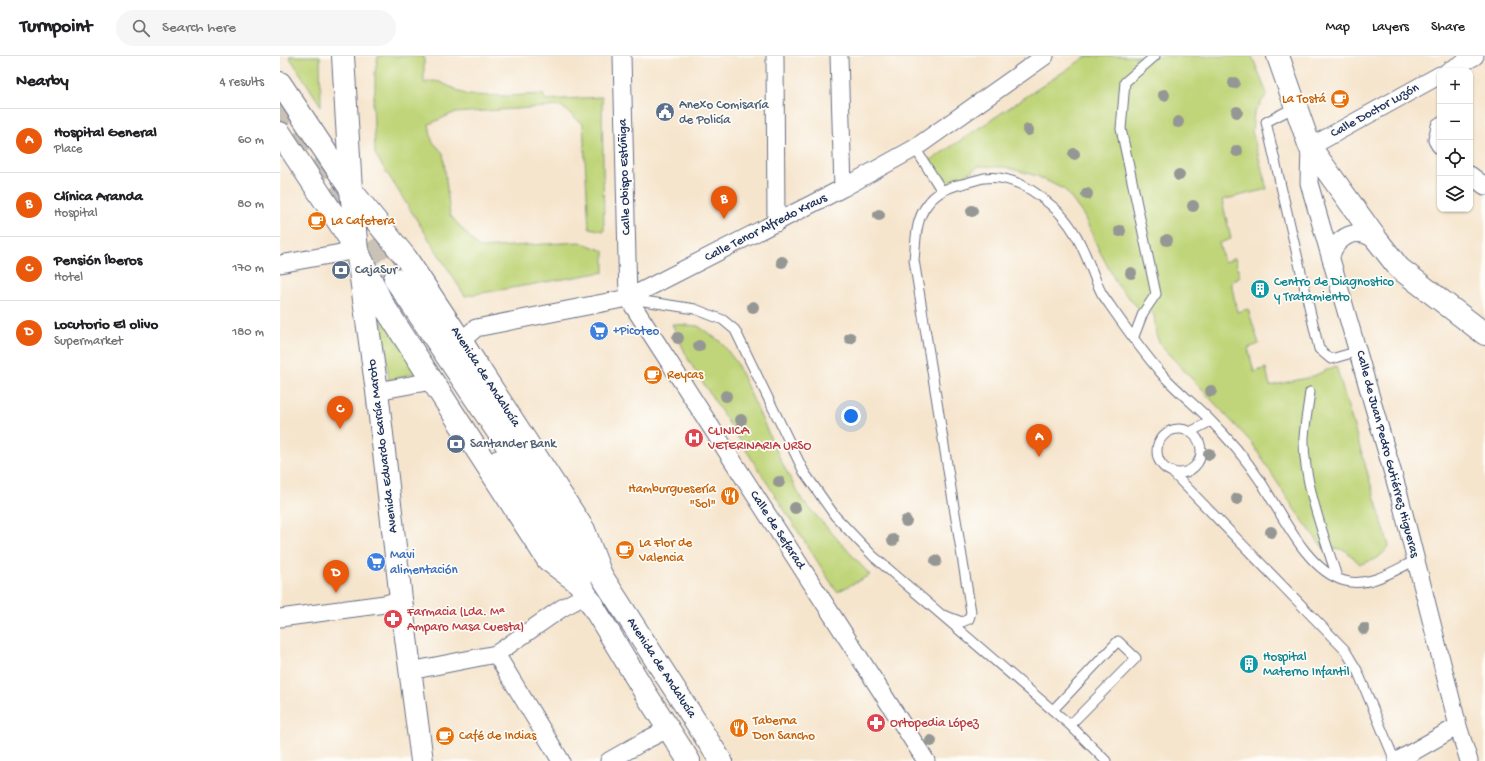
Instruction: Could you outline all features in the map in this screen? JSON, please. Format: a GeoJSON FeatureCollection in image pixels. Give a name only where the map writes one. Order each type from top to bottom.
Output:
{"type":"FeatureCollection","features":[{"type":"Feature","properties":{"kind":"street"},"geometry":{"type":"LineString","coordinates":[[344,56],[351,190]]}},
{"type":"Feature","properties":{"kind":"street","name":"Calle Obispo Estúñiga"},"geometry":{"type":"LineString","coordinates":[[622,56],[628,298]]}},
{"type":"Feature","properties":{"kind":"street"},"geometry":{"type":"LineString","coordinates":[[775,56],[776,224]]}},
{"type":"Feature","properties":{"kind":"street"},"geometry":{"type":"LineString","coordinates":[[839,56],[843,188]]}},
{"type":"Feature","properties":{"kind":"street","name":"Calle Tenor Alfredo Kraus"},"geometry":{"type":"LineString","coordinates":[[461,341],[476,328],[628,298],[776,224],[915,148],[1045,56]]}},
{"type":"Feature","properties":{"kind":"street"},"geometry":{"type":"LineString","coordinates":[[1278,56],[1310,147],[1377,240],[1399,268],[1485,334]]}},
{"type":"Feature","properties":{"kind":"street"},"geometry":{"type":"LineString","coordinates":[[1454,68],[1476,56]]}},
{"type":"Feature","properties":{"kind":"street","name":"Calle Doctor Luzón"},"geometry":{"type":"LineString","coordinates":[[1310,147],[1437,77]]}},
{"type":"Feature","properties":{"kind":"street","name":"Avenida Eduardo García Maroto"},"geometry":{"type":"LineString","coordinates":[[280,83],[351,190],[357,250],[377,391],[401,600],[422,761]]}},
{"type":"Feature","properties":{"kind":"street","name":"Avenida Eduardo García Maroto"},"geometry":{"type":"LineString","coordinates":[[280,133],[357,250]]}},
{"type":"Feature","properties":{"kind":"street","name":"Calle de Juan Pedro Gutiérrez Higueras"},"geometry":{"type":"LineString","coordinates":[[1310,147],[1309,182],[1359,351],[1416,560],[1458,726],[1469,761]]}},
{"type":"Feature","properties":{"kind":"street"},"geometry":{"type":"LineString","coordinates":[[1471,176],[1485,186]]}},
{"type":"Feature","properties":{"kind":"street","name":"Avenida de Andalucía"},"geometry":{"type":"LineString","coordinates":[[351,190],[406,258],[584,530],[601,575],[721,761]]}},
{"type":"Feature","properties":{"kind":"street"},"geometry":{"type":"LineString","coordinates":[[1332,257],[1332,250],[1345,236],[1360,233],[1377,240]]}},
{"type":"Feature","properties":{"kind":"street"},"geometry":{"type":"LineString","coordinates":[[280,264],[357,250]]}},
{"type":"Feature","properties":{"kind":"street","name":"Avenida de Andalucía"},"geometry":{"type":"LineString","coordinates":[[357,250],[382,303],[548,560],[582,589]]}},
{"type":"Feature","properties":{"kind":"street","name":"Avenida de Andalucía"},"geometry":{"type":"LineString","coordinates":[[601,575],[588,566],[390,282],[689,761]]}},
{"type":"Feature","properties":{"kind":"street","name":"Calle de Sefarad"},"geometry":{"type":"LineString","coordinates":[[628,298],[926,761]]}},
{"type":"Feature","properties":{"kind":"street"},"geometry":{"type":"LineString","coordinates":[[377,391],[432,381]]}},
{"type":"Feature","properties":{"kind":"street"},"geometry":{"type":"LineString","coordinates":[[410,671],[496,654],[562,608],[582,589]]}},
{"type":"Feature","properties":{"kind":"street"},"geometry":{"type":"LineString","coordinates":[[280,618],[385,604],[401,600]]}},
{"type":"Feature","properties":{"kind":"street"},"geometry":{"type":"LineString","coordinates":[[496,654],[561,761]]}},
{"type":"Feature","properties":{"kind":"street"},"geometry":{"type":"LineString","coordinates":[[1396,761],[1458,726]]}},
{"type":"Feature","properties":{"kind":"street"},"geometry":{"type":"LineString","coordinates":[[609,761],[668,729]]}},
{"type":"Feature","properties":{"kind":"lane"},"geometry":{"type":"LineString","coordinates":[[1133,338],[1143,313],[1156,294],[1121,129],[1125,82],[1155,56]]}},
{"type":"Feature","properties":{"kind":"lane"},"geometry":{"type":"LineString","coordinates":[[1295,107],[1266,122],[1319,349],[1331,359],[1359,351]]}},
{"type":"Feature","properties":{"kind":"lane"},"geometry":{"type":"LineString","coordinates":[[915,148],[942,191]]}},
{"type":"Feature","properties":{"kind":"lane"},"geometry":{"type":"LineString","coordinates":[[943,615],[962,622],[970,619],[971,612],[914,260],[919,220],[927,204],[948,187],[986,178],[1002,179],[1020,183],[1053,206],[1068,222],[1081,243],[1100,290],[1133,338],[1162,374],[1211,421],[1229,441],[1258,478],[1302,549],[1322,569],[1345,581],[1366,582],[1416,560]]}},
{"type":"Feature","properties":{"kind":"lane"},"geometry":{"type":"LineString","coordinates":[[628,298],[695,309],[723,320],[735,330],[804,472],[835,516],[873,556],[1053,710],[1106,761]]}},
{"type":"Feature","properties":{"kind":"lane"},"geometry":{"type":"LineString","coordinates":[[1310,392],[1304,438],[1308,477],[1337,577]]}},
{"type":"Feature","properties":{"kind":"lane"},"geometry":{"type":"LineString","coordinates":[[1190,432],[1211,421]]}},
{"type":"Feature","properties":{"kind":"lane"},"geometry":{"type":"LineString","coordinates":[[1173,473],[1186,473],[1192,470],[1201,459],[1202,451],[1197,437],[1183,429],[1175,429],[1168,432],[1162,437],[1158,444],[1158,459],[1162,466],[1173,473],[1345,650],[1358,670],[1396,761]]}},
{"type":"Feature","properties":{"kind":"lane"},"geometry":{"type":"LineString","coordinates":[[1053,710],[1118,641],[1136,658],[1070,725]]}},
{"type":"Feature","properties":{"kind":"green space"},"geometry":{"type":"Polygon","coordinates":[[[289,56],[320,56],[321,106],[289,56]]]}},
{"type":"Feature","properties":{"kind":"green space"},"geometry":{"type":"Polygon","coordinates":[[[378,56],[424,56],[424,83],[433,81],[440,82],[467,95],[507,96],[543,94],[545,100],[602,97],[604,231],[589,228],[583,124],[561,106],[454,113],[429,124],[432,141],[443,153],[450,215],[479,248],[580,242],[604,251],[604,272],[465,296],[375,154],[373,102],[375,72],[378,56]]]}},
{"type":"Feature","properties":{"kind":"green space"},"geometry":{"type":"Polygon","coordinates":[[[1087,56],[1252,56],[1267,94],[1254,113],[1252,131],[1267,189],[1222,200],[1231,239],[1219,243],[1224,262],[1235,258],[1240,277],[1231,282],[1237,312],[1248,309],[1259,344],[1248,348],[1254,372],[1266,368],[1270,386],[1311,377],[1336,366],[1389,546],[1376,558],[1360,564],[1345,550],[1328,547],[1331,559],[1295,510],[1252,443],[1161,346],[1156,335],[1154,315],[1147,308],[1143,313],[1118,286],[1099,250],[1084,216],[1065,190],[1037,176],[1005,167],[979,166],[942,191],[925,164],[1087,56]]]}},
{"type":"Feature","properties":{"kind":"green space"},"geometry":{"type":"Polygon","coordinates":[[[380,311],[419,372],[389,380],[380,311]]]}},
{"type":"Feature","properties":{"kind":"green space"},"geometry":{"type":"Polygon","coordinates":[[[672,324],[698,326],[721,342],[736,362],[782,463],[802,500],[870,575],[837,592],[689,361],[672,324]]]}},
{"type":"Feature","properties":{"kind":"tunnel"},"geometry":{"type":"LineString","coordinates":[[280,103],[395,279]]}},
{"type":"Feature","properties":{"kind":"place","name":"La Tostá"},"geometry":{"type":"Point","coordinates":[1340,99]}},
{"type":"Feature","properties":{"kind":"place","name":"Anexo Comisaría de Policía"},"geometry":{"type":"Point","coordinates":[665,112]}},
{"type":"Feature","properties":{"kind":"place","name":"Clínica Aranda"},"geometry":{"type":"Point","coordinates":[724,219]}},
{"type":"Feature","properties":{"kind":"place","name":"La Cafetera"},"geometry":{"type":"Point","coordinates":[317,221]}},
{"type":"Feature","properties":{"kind":"place","name":"CajaSur"},"geometry":{"type":"Point","coordinates":[341,270]}},
{"type":"Feature","properties":{"kind":"place","name":"Centro de Diagnostico y Tratamiento"},"geometry":{"type":"Point","coordinates":[1260,289]}},
{"type":"Feature","properties":{"kind":"place","name":"+Picoteo"},"geometry":{"type":"Point","coordinates":[599,331]}},
{"type":"Feature","properties":{"kind":"place","name":"Reycas"},"geometry":{"type":"Point","coordinates":[653,375]}},
{"type":"Feature","properties":{"kind":"place","name":"Pensión Íberos"},"geometry":{"type":"Point","coordinates":[340,429]}},
{"type":"Feature","properties":{"kind":"place","name":"CLINICA VETERINARIA URSO"},"geometry":{"type":"Point","coordinates":[694,438]}},
{"type":"Feature","properties":{"kind":"place","name":"Santander Bank"},"geometry":{"type":"Point","coordinates":[456,444]}},
{"type":"Feature","properties":{"kind":"place","name":"Hospital General"},"geometry":{"type":"Point","coordinates":[1039,457]}},
{"type":"Feature","properties":{"kind":"place","name":"Hamburguesería \"Sol\""},"geometry":{"type":"Point","coordinates":[730,496]}},
{"type":"Feature","properties":{"kind":"place","name":"La Flor de Valencia"},"geometry":{"type":"Point","coordinates":[625,550]}},
{"type":"Feature","properties":{"kind":"place","name":"Mavi alimentación"},"geometry":{"type":"Point","coordinates":[376,562]}},
{"type":"Feature","properties":{"kind":"place","name":"Locutorio El olivo"},"geometry":{"type":"Point","coordinates":[336,593]}},
{"type":"Feature","properties":{"kind":"place","name":"Farmacia (Lda. Mª Amparo Masa Cuesta)"},"geometry":{"type":"Point","coordinates":[393,619]}},
{"type":"Feature","properties":{"kind":"place","name":"Hospital Materno Infantil"},"geometry":{"type":"Point","coordinates":[1249,664]}},
{"type":"Feature","properties":{"kind":"place","name":"Ortopedia López"},"geometry":{"type":"Point","coordinates":[876,723]}},
{"type":"Feature","properties":{"kind":"place","name":"Taberna Don Sancho"},"geometry":{"type":"Point","coordinates":[739,728]}},
{"type":"Feature","properties":{"kind":"place","name":"Café de Indias"},"geometry":{"type":"Point","coordinates":[445,736]}}]}
